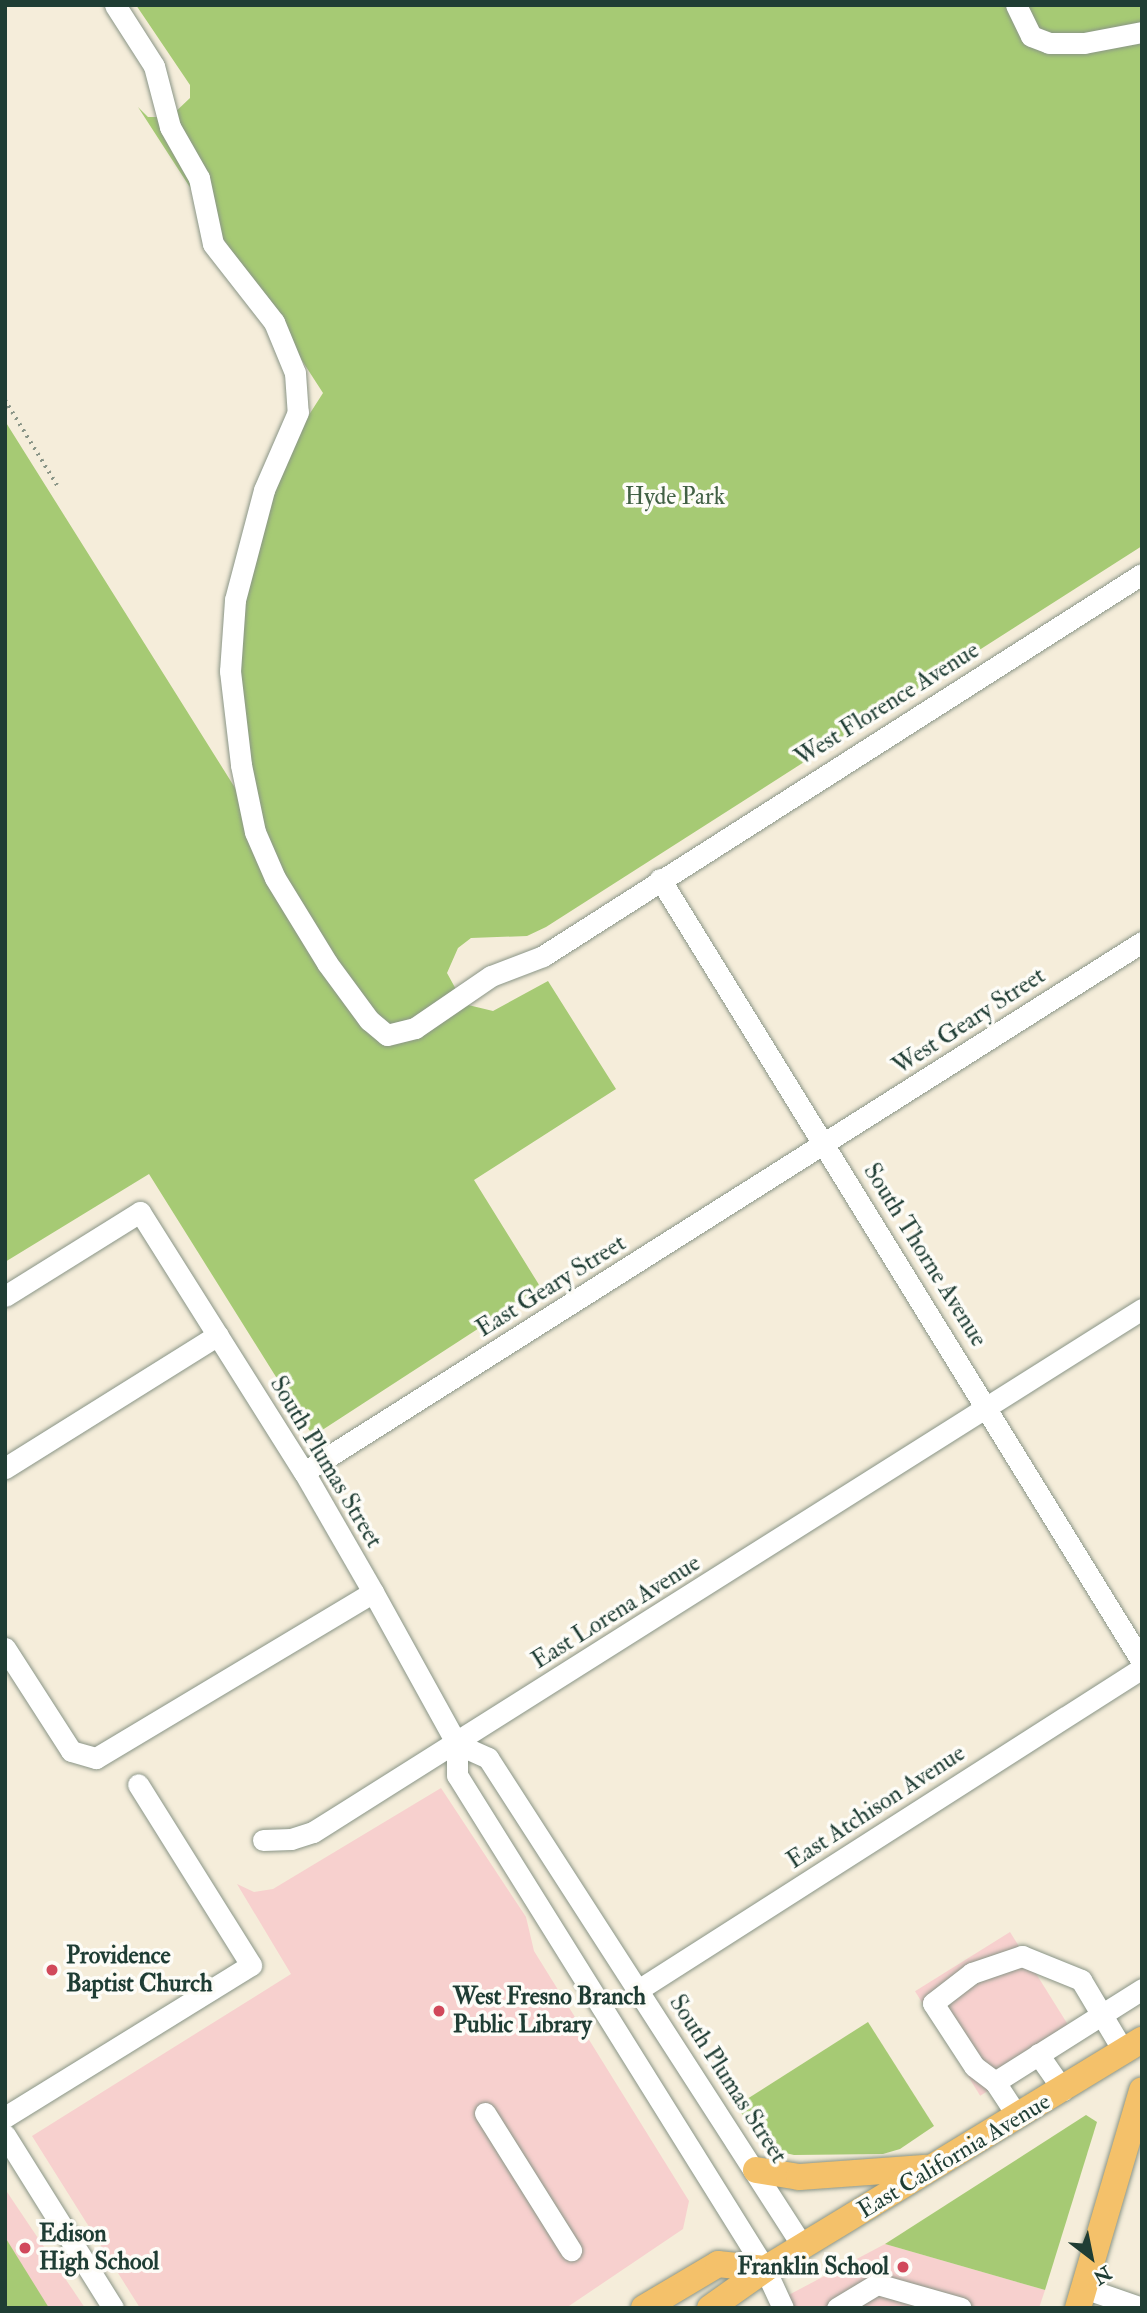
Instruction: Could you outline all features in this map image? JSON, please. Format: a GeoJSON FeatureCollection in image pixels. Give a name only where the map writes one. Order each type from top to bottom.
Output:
{"type":"FeatureCollection","features":[{"type":"Feature","properties":{"kind":"main road","name":"East California Avenue"},"geometry":{"type":"LineString","coordinates":[[710,2308],[765,2269],[1133,2046]]}},
{"type":"Feature","properties":{"kind":"main road"},"geometry":{"type":"LineString","coordinates":[[1081,2298],[1142,2090]]}},
{"type":"Feature","properties":{"kind":"main road"},"geometry":{"type":"LineString","coordinates":[[756,2170],[799,2177],[884,2174],[937,2166]]}},
{"type":"Feature","properties":{"kind":"main road"},"geometry":{"type":"LineString","coordinates":[[644,2308],[718,2264],[765,2269]]}},
{"type":"Feature","properties":{"kind":"street","name":"West Florence Avenue"},"geometry":{"type":"LineString","coordinates":[[115,5],[154,66],[170,127],[199,178],[213,244],[279,331],[292,361],[299,398],[293,427],[264,490],[235,600],[230,671],[247,802],[263,856],[327,963],[369,1020],[387,1035],[415,1028],[491,976],[543,956],[1142,574]]}},
{"type":"Feature","properties":{"kind":"street"},"geometry":{"type":"LineString","coordinates":[[1016,5],[1031,36],[1049,43],[1084,43],[1142,32]]}},
{"type":"Feature","properties":{"kind":"street","name":"South Thorne Avenue"},"geometry":{"type":"LineString","coordinates":[[660,879],[988,1406],[1142,1662]]}},
{"type":"Feature","properties":{"kind":"street","name":"West Geary Street"},"geometry":{"type":"LineString","coordinates":[[825,1144],[1142,942]]}},
{"type":"Feature","properties":{"kind":"street","name":"East Geary Street"},"geometry":{"type":"LineString","coordinates":[[304,1472],[825,1144]]}},
{"type":"Feature","properties":{"kind":"street","name":"South Plumas Street"},"geometry":{"type":"LineString","coordinates":[[5,1296],[140,1212],[304,1472],[373,1592],[457,1744],[457,1775],[765,2269],[783,2308]]}},
{"type":"Feature","properties":{"kind":"street","name":"East Lorena Avenue"},"geometry":{"type":"LineString","coordinates":[[263,1840],[291,1839],[313,1832],[457,1744],[1142,1310]]}},
{"type":"Feature","properties":{"kind":"street"},"geometry":{"type":"LineString","coordinates":[[5,1468],[218,1335]]}},
{"type":"Feature","properties":{"kind":"street"},"geometry":{"type":"LineString","coordinates":[[5,1648],[71,1751],[96,1758],[373,1592]]}},
{"type":"Feature","properties":{"kind":"street","name":"East Atchison Avenue"},"geometry":{"type":"LineString","coordinates":[[638,1990],[1142,1668]]}},
{"type":"Feature","properties":{"kind":"street","name":"South Plumas Street"},"geometry":{"type":"LineString","coordinates":[[457,1744],[488,1758],[756,2170],[803,2247]]}},
{"type":"Feature","properties":{"kind":"street"},"geometry":{"type":"LineString","coordinates":[[5,2118],[251,1965],[138,1784]]}},
{"type":"Feature","properties":{"kind":"street"},"geometry":{"type":"LineString","coordinates":[[1018,2117],[995,2082],[974,2066],[933,2003],[972,1973],[1022,1956],[1081,1980],[1102,2015],[1133,2046]]}},
{"type":"Feature","properties":{"kind":"street"},"geometry":{"type":"LineString","coordinates":[[995,2082],[1142,1989]]}},
{"type":"Feature","properties":{"kind":"street"},"geometry":{"type":"LineString","coordinates":[[1038,2054],[1063,2090]]}},
{"type":"Feature","properties":{"kind":"street"},"geometry":{"type":"LineString","coordinates":[[485,2113],[571,2250]]}},
{"type":"Feature","properties":{"kind":"street"},"geometry":{"type":"LineString","coordinates":[[5,2135],[113,2308]]}},
{"type":"Feature","properties":{"kind":"street"},"geometry":{"type":"LineString","coordinates":[[837,2308],[877,2284],[961,2308]]}},
{"type":"Feature","properties":{"kind":"street"},"geometry":{"type":"LineString","coordinates":[[1081,2298],[1142,2308]]}},
{"type":"Feature","properties":{"kind":"path"},"geometry":{"type":"LineString","coordinates":[[5,400],[57,485]]}},
{"type":"Feature","properties":{"kind":"shaded area"},"geometry":{"type":"Polygon","coordinates":[[[441,1788],[526,1917],[534,1951],[689,2201],[683,2229],[566,2308],[140,2308],[32,2136],[291,1974],[237,1884],[254,1892],[273,1889],[441,1788]]]}},
{"type":"Feature","properties":{"kind":"shaded area"},"geometry":{"type":"Polygon","coordinates":[[[1010,1932],[1075,2036],[980,2096],[915,1991],[1010,1932]]]}},
{"type":"Feature","properties":{"kind":"shaded area","name":"Edison High School"},"geometry":{"type":"Polygon","coordinates":[[[5,2189],[85,2308],[5,2308],[5,2189]]]}},
{"type":"Feature","properties":{"kind":"shaded area","name":"Franklin School"},"geometry":{"type":"Polygon","coordinates":[[[885,2244],[1045,2290],[1039,2308],[764,2308],[885,2244]]]}},
{"type":"Feature","properties":{"kind":"green space","name":"Hyde Park"},"geometry":{"type":"Polygon","coordinates":[[[136,5],[1142,5],[1142,546],[546,927],[527,936],[471,938],[458,948],[447,973],[464,1004],[493,1011],[548,981],[616,1089],[474,1180],[541,1288],[313,1436],[149,1174],[5,1262],[5,421],[242,799],[234,598],[289,446],[323,393],[138,107],[148,117],[170,117],[190,98],[190,85],[136,5]]]}},
{"type":"Feature","properties":{"kind":"green space"},"geometry":{"type":"Polygon","coordinates":[[[868,2022],[934,2126],[900,2149],[883,2154],[794,2155],[768,2149],[736,2106],[868,2022]]]}},
{"type":"Feature","properties":{"kind":"green space"},"geometry":{"type":"Polygon","coordinates":[[[1086,2115],[1097,2122],[1045,2290],[885,2244],[1086,2115]]]}},
{"type":"Feature","properties":{"kind":"green space"},"geometry":{"type":"Polygon","coordinates":[[[5,2237],[49,2308],[5,2308],[5,2237]]]}},
{"type":"Feature","properties":{"kind":"place","name":"Providence Baptist Church"},"geometry":{"type":"Point","coordinates":[52,1970]}},
{"type":"Feature","properties":{"kind":"place","name":"West Fresno Branch Public Library"},"geometry":{"type":"Point","coordinates":[439,2011]}},
{"type":"Feature","properties":{"kind":"place","name":"Edison High School"},"geometry":{"type":"Point","coordinates":[25,2248]}},
{"type":"Feature","properties":{"kind":"place","name":"Franklin School"},"geometry":{"type":"Point","coordinates":[903,2267]}}]}
